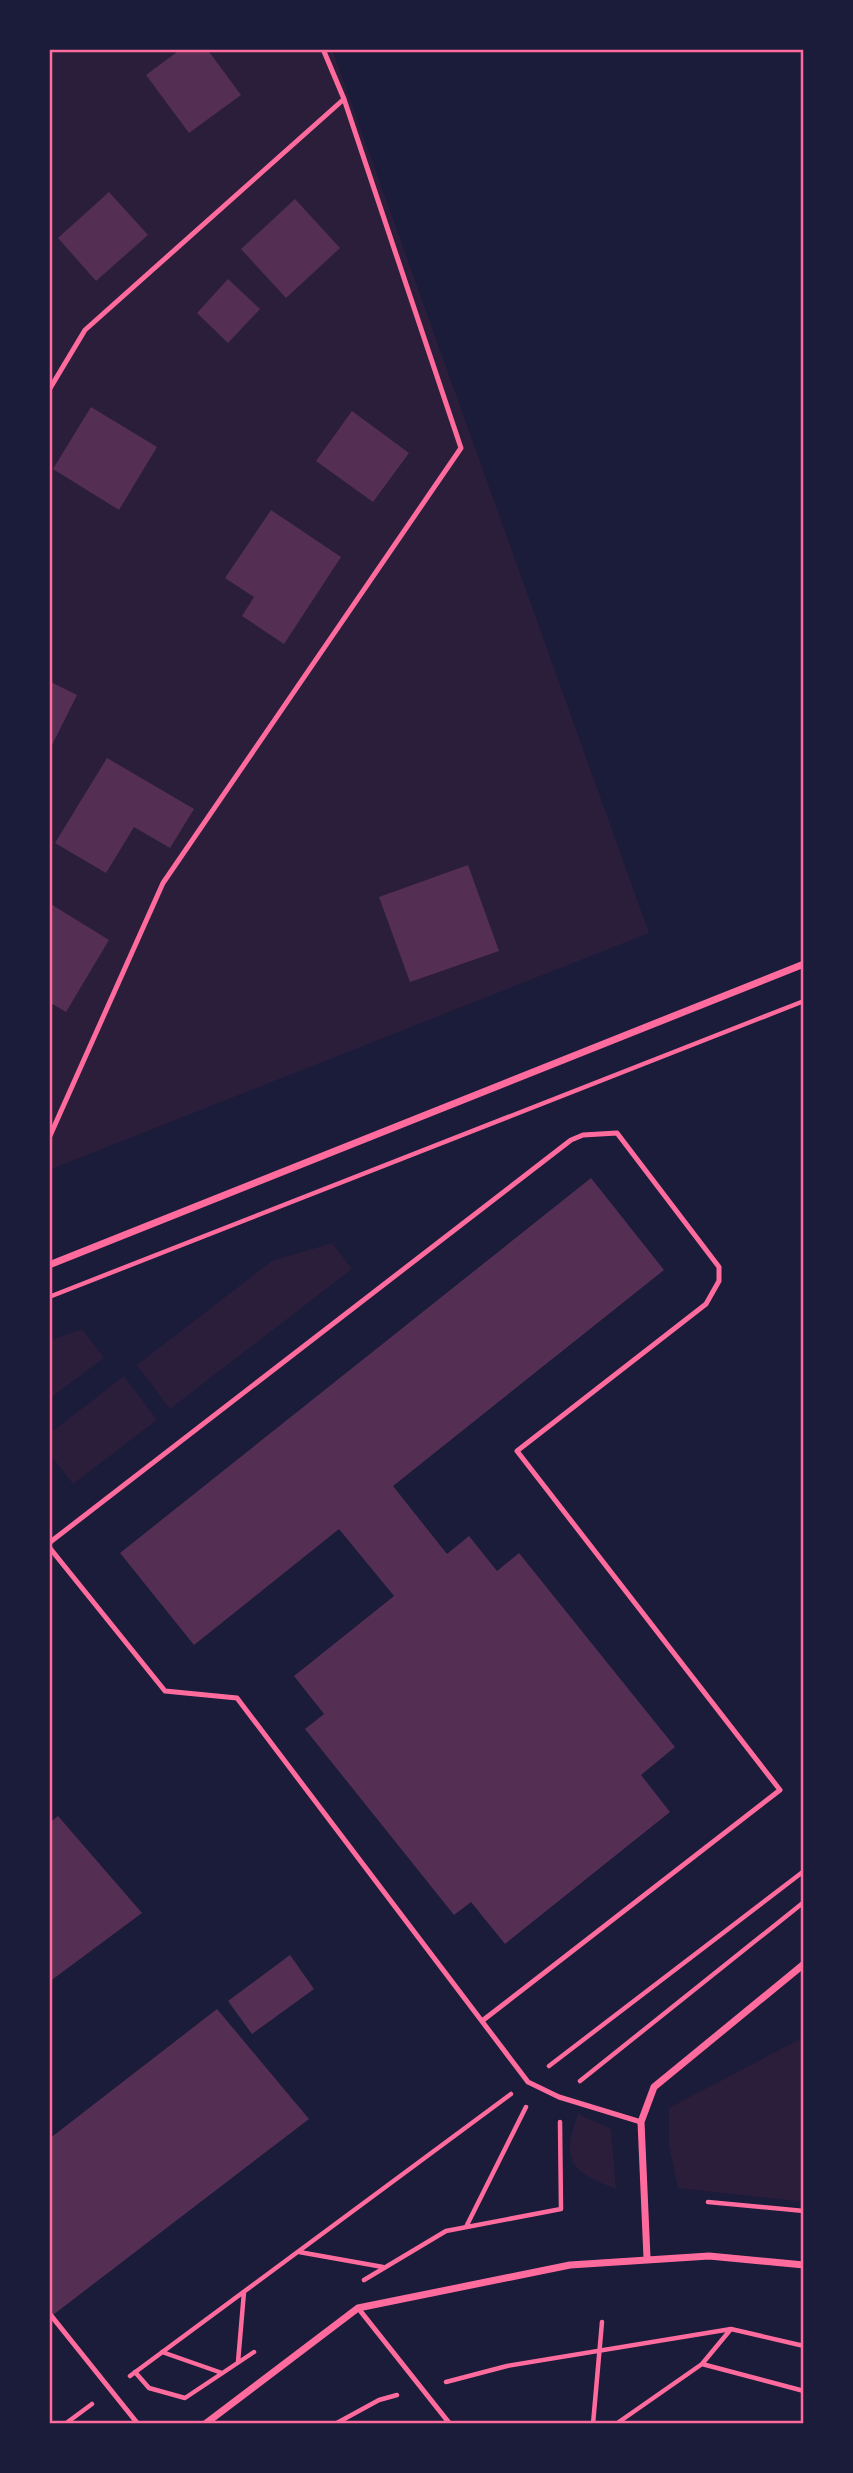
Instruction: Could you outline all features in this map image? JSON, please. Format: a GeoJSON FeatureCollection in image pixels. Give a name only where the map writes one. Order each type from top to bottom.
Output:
{"type":"FeatureCollection","features":[{"type":"Feature","properties":{"kind":"street"},"geometry":{"type":"LineString","coordinates":[[49,1265],[804,964]]}},
{"type":"Feature","properties":{"kind":"street"},"geometry":{"type":"LineString","coordinates":[[647,2258],[641,2122],[654,2087],[804,1964]]}},
{"type":"Feature","properties":{"kind":"street"},"geometry":{"type":"LineString","coordinates":[[205,2424],[358,2308],[561,2266],[647,2258],[709,2256],[804,2265]]}},
{"type":"Feature","properties":{"kind":"lane"},"geometry":{"type":"LineString","coordinates":[[49,1138],[163,883],[461,448],[344,99],[323,49]]}},
{"type":"Feature","properties":{"kind":"lane"},"geometry":{"type":"LineString","coordinates":[[49,390],[85,330],[344,99]]}},
{"type":"Feature","properties":{"kind":"lane"},"geometry":{"type":"LineString","coordinates":[[482,2021],[780,1790],[517,1451],[706,1304],[719,1281],[719,1267],[617,1133],[583,1135],[571,1140],[49,1546],[164,1691],[237,1698],[528,2082],[559,2097],[641,2122]]}},
{"type":"Feature","properties":{"kind":"lane"},"geometry":{"type":"LineString","coordinates":[[358,2308],[450,2424]]}},
{"type":"Feature","properties":{"kind":"lane"},"geometry":{"type":"LineString","coordinates":[[49,2313],[138,2424]]}},
{"type":"Feature","properties":{"kind":"path"},"geometry":{"type":"LineString","coordinates":[[49,1297],[804,1001]]}},
{"type":"Feature","properties":{"kind":"path"},"geometry":{"type":"LineString","coordinates":[[125,2379],[528,2082],[804,1871]]}},
{"type":"Feature","properties":{"kind":"path"},"geometry":{"type":"LineString","coordinates":[[466,2227],[525,2108],[559,2097],[804,1902]]}},
{"type":"Feature","properties":{"kind":"path"},"geometry":{"type":"LineString","coordinates":[[559,2097],[561,2209]]}},
{"type":"Feature","properties":{"kind":"path"},"geometry":{"type":"LineString","coordinates":[[708,2202],[804,2211]]}},
{"type":"Feature","properties":{"kind":"path"},"geometry":{"type":"LineString","coordinates":[[298,2252],[384,2267]]}},
{"type":"Feature","properties":{"kind":"path"},"geometry":{"type":"LineString","coordinates":[[238,2363],[244,2292]]}},
{"type":"Feature","properties":{"kind":"path"},"geometry":{"type":"LineString","coordinates":[[593,2424],[602,2322]]}},
{"type":"Feature","properties":{"kind":"path"},"geometry":{"type":"LineString","coordinates":[[334,2424],[379,2400],[507,2366],[600,2350],[731,2329],[804,2346]]}},
{"type":"Feature","properties":{"kind":"path"},"geometry":{"type":"LineString","coordinates":[[616,2424],[702,2364],[731,2329]]}},
{"type":"Feature","properties":{"kind":"path"},"geometry":{"type":"LineString","coordinates":[[162,2352],[223,2373]]}},
{"type":"Feature","properties":{"kind":"path"},"geometry":{"type":"LineString","coordinates":[[702,2364],[804,2391]]}},
{"type":"Feature","properties":{"kind":"path"},"geometry":{"type":"LineString","coordinates":[[65,2424],[95,2402]]}},
{"type":"Feature","properties":{"kind":"shaded area"},"geometry":{"type":"Polygon","coordinates":[[[49,49],[332,49],[649,933],[49,1170],[49,49]]]}},
{"type":"Feature","properties":{"kind":"shaded area"},"geometry":{"type":"Polygon","coordinates":[[[332,1243],[352,1269],[170,1409],[137,1365],[272,1261],[332,1243]]]}},
{"type":"Feature","properties":{"kind":"shaded area"},"geometry":{"type":"Polygon","coordinates":[[[82,1329],[104,1358],[49,1399],[49,1341],[82,1329]]]}},
{"type":"Feature","properties":{"kind":"shaded area"},"geometry":{"type":"Polygon","coordinates":[[[124,1376],[157,1420],[73,1484],[49,1453],[49,1434],[124,1376]]]}},
{"type":"Feature","properties":{"kind":"shaded area"},"geometry":{"type":"Polygon","coordinates":[[[804,2037],[804,2202],[678,2188],[669,2145],[669,2108],[804,2037]]]}},
{"type":"Feature","properties":{"kind":"shaded area"},"geometry":{"type":"Polygon","coordinates":[[[578,2114],[611,2129],[616,2189],[588,2177],[573,2163],[570,2143],[578,2114]]]}},
{"type":"Feature","properties":{"kind":"building"},"geometry":{"type":"Polygon","coordinates":[[[181,49],[207,49],[241,95],[189,133],[146,75],[181,49]]]}},
{"type":"Feature","properties":{"kind":"building"},"geometry":{"type":"Polygon","coordinates":[[[109,192],[148,235],[96,281],[58,238],[109,192]]]}},
{"type":"Feature","properties":{"kind":"building"},"geometry":{"type":"Polygon","coordinates":[[[295,199],[340,248],[286,298],[241,249],[295,199]]]}},
{"type":"Feature","properties":{"kind":"building"},"geometry":{"type":"Polygon","coordinates":[[[228,279],[260,309],[228,343],[197,313],[228,279]]]}},
{"type":"Feature","properties":{"kind":"building"},"geometry":{"type":"Polygon","coordinates":[[[91,407],[157,447],[119,510],[53,469],[91,407]]]}},
{"type":"Feature","properties":{"kind":"building"},"geometry":{"type":"Polygon","coordinates":[[[352,411],[409,453],[373,502],[316,461],[352,411]]]}},
{"type":"Feature","properties":{"kind":"building"},"geometry":{"type":"Polygon","coordinates":[[[271,510],[341,557],[284,644],[242,616],[254,597],[225,578],[271,510]]]}},
{"type":"Feature","properties":{"kind":"building"},"geometry":{"type":"Polygon","coordinates":[[[49,681],[77,695],[49,751],[49,681]]]}},
{"type":"Feature","properties":{"kind":"building"},"geometry":{"type":"Polygon","coordinates":[[[107,758],[194,809],[170,848],[134,827],[106,873],[55,843],[107,758]]]}},
{"type":"Feature","properties":{"kind":"building"},"geometry":{"type":"Polygon","coordinates":[[[468,865],[499,951],[410,982],[379,897],[468,865]]]}},
{"type":"Feature","properties":{"kind":"building"},"geometry":{"type":"Polygon","coordinates":[[[49,903],[109,940],[66,1012],[49,1002],[49,903]]]}},
{"type":"Feature","properties":{"kind":"building"},"geometry":{"type":"Polygon","coordinates":[[[591,1178],[664,1270],[393,1486],[447,1554],[469,1536],[497,1571],[519,1553],[675,1747],[641,1775],[670,1812],[505,1944],[471,1902],[454,1915],[305,1729],[324,1714],[294,1676],[394,1596],[339,1529],[194,1645],[120,1553],[591,1178]]]}},
{"type":"Feature","properties":{"kind":"building"},"geometry":{"type":"Polygon","coordinates":[[[58,1816],[142,1913],[49,1982],[49,1823],[58,1816]]]}},
{"type":"Feature","properties":{"kind":"building"},"geometry":{"type":"Polygon","coordinates":[[[290,1955],[314,1989],[252,2034],[228,2001],[290,1955]]]}},
{"type":"Feature","properties":{"kind":"building"},"geometry":{"type":"Polygon","coordinates":[[[217,2009],[309,2119],[49,2318],[49,2139],[217,2009]]]}}]}
